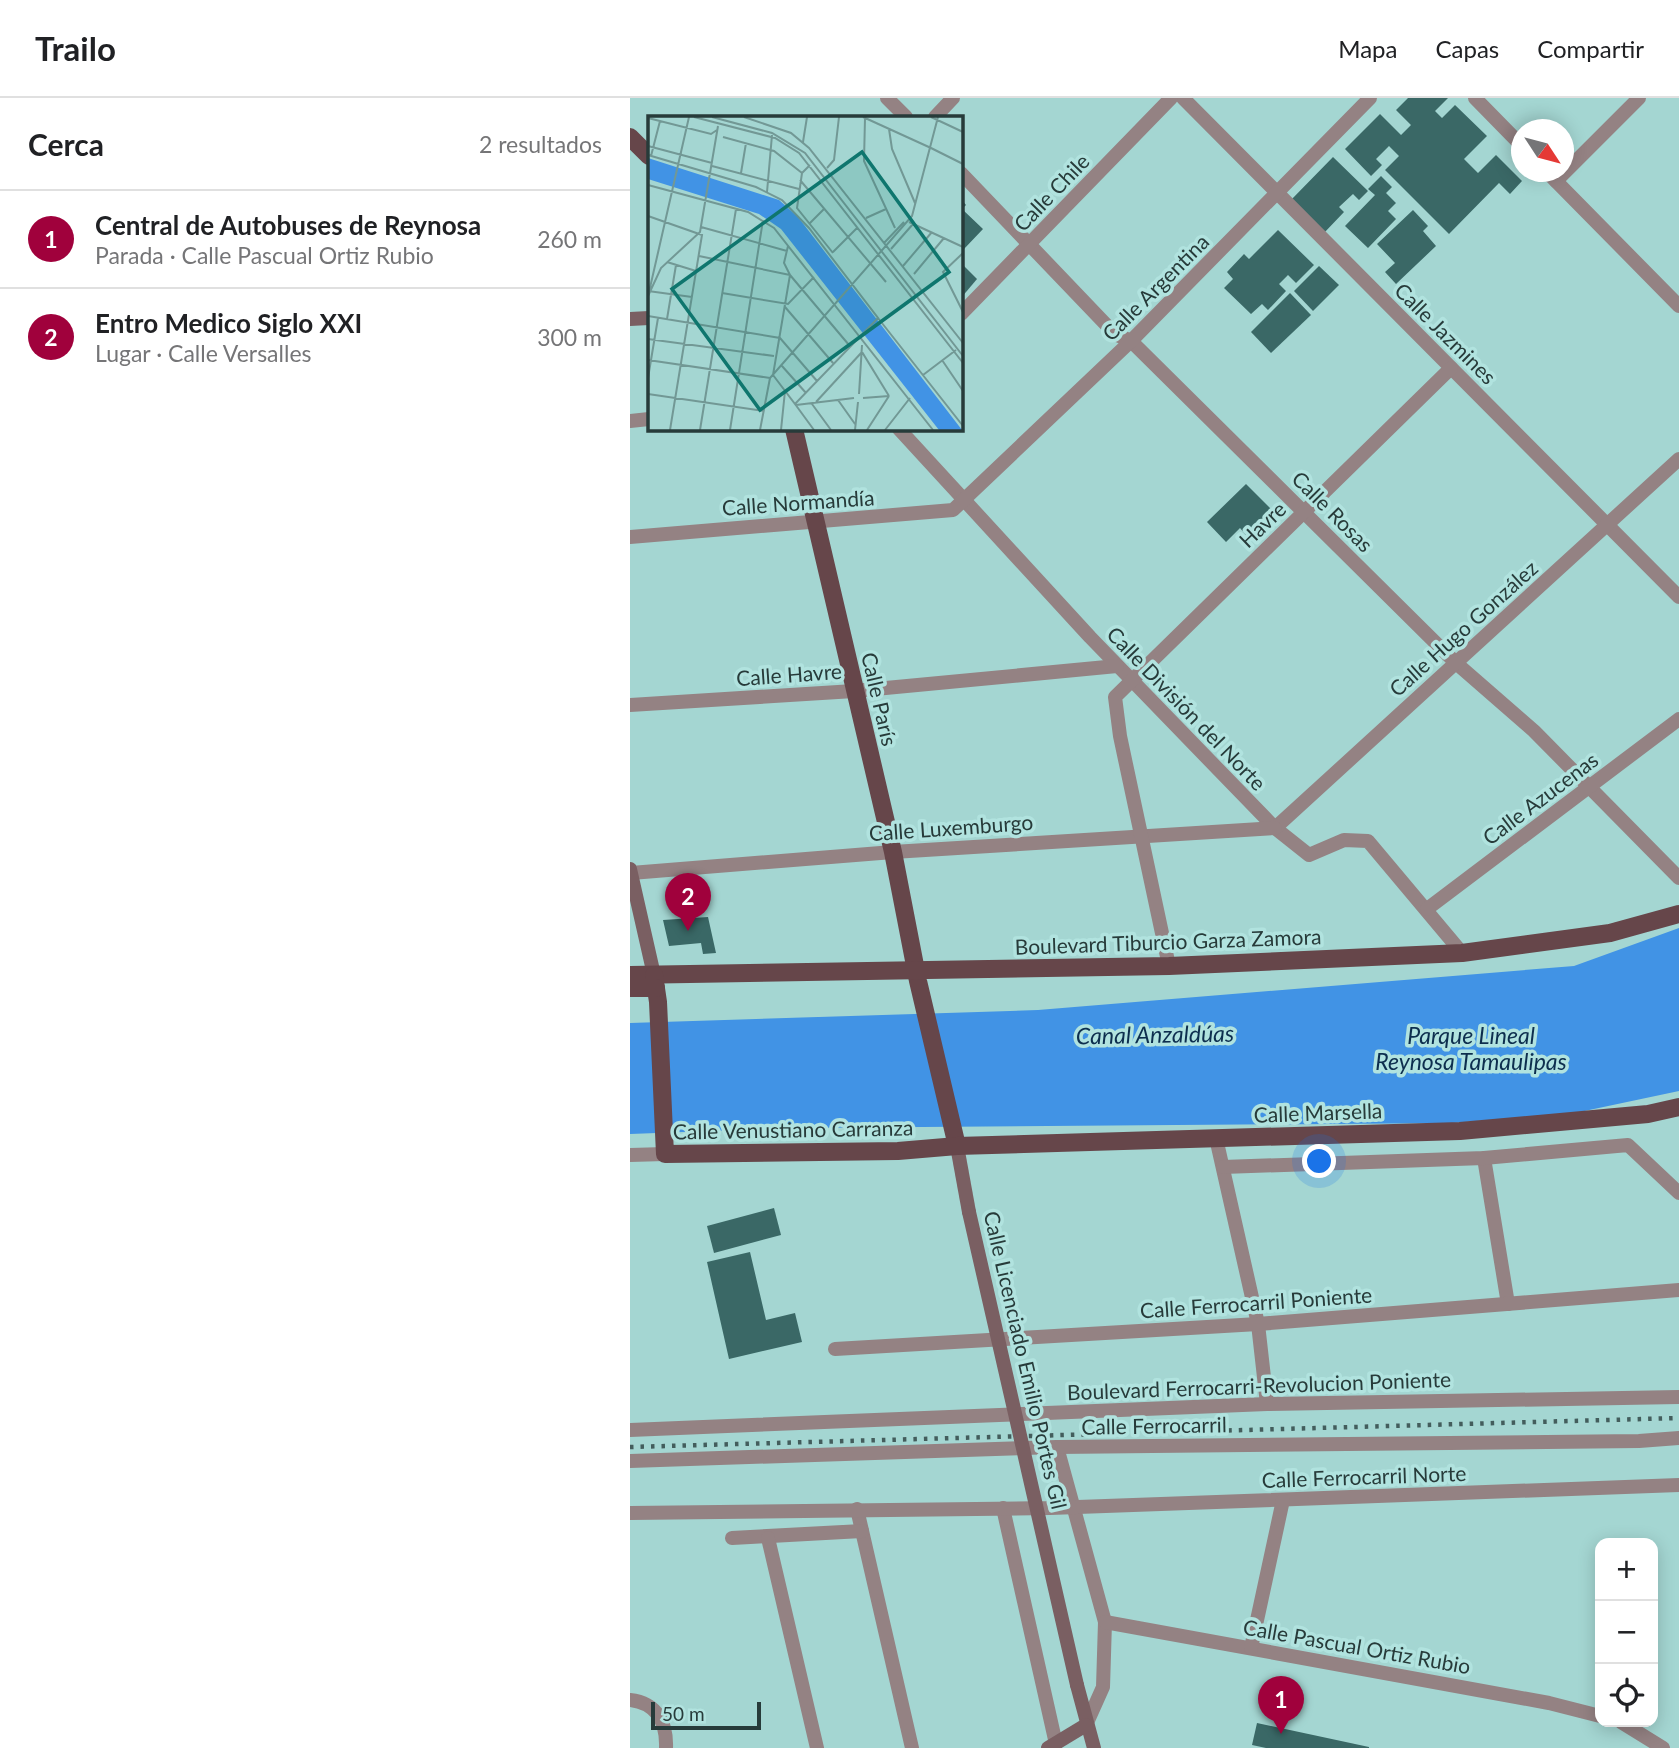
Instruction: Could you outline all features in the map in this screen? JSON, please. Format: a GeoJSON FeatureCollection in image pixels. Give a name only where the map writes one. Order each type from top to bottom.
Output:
{"type":"FeatureCollection","features":[{"type":"Feature","properties":{"kind":"main road"},"geometry":{"type":"LineString","coordinates":[[630,137],[648,155]]}},
{"type":"Feature","properties":{"kind":"main road"},"geometry":{"type":"LineString","coordinates":[[630,318],[648,318]]}},
{"type":"Feature","properties":{"kind":"main road","name":"Calle París"},"geometry":{"type":"LineString","coordinates":[[794,430],[893,852],[916,975]]}},
{"type":"Feature","properties":{"kind":"main road"},"geometry":{"type":"LineString","coordinates":[[630,871],[656,989],[665,1147]]}},
{"type":"Feature","properties":{"kind":"main road","name":"Boulevard Tiburcio Garza Zamora"},"geometry":{"type":"LineString","coordinates":[[630,988],[1462,953],[1610,933],[1679,914]]}},
{"type":"Feature","properties":{"kind":"main road"},"geometry":{"type":"LineString","coordinates":[[630,975],[656,989]]}},
{"type":"Feature","properties":{"kind":"main road","name":"Calle Licenciado Emilio Portes Gil"},"geometry":{"type":"LineString","coordinates":[[916,975],[955,1137],[969,1212],[1086,1725],[1094,1748]]}},
{"type":"Feature","properties":{"kind":"main road","name":"Calle Marsella"},"geometry":{"type":"LineString","coordinates":[[955,1137],[1216,1138],[1460,1131],[1648,1114],[1679,1107]]}},
{"type":"Feature","properties":{"kind":"main road","name":"Calle Venustiano Carranza"},"geometry":{"type":"LineString","coordinates":[[665,1147],[898,1151],[955,1137]]}},
{"type":"Feature","properties":{"kind":"main road"},"geometry":{"type":"LineString","coordinates":[[1052,1746],[1086,1725]]}},
{"type":"Feature","properties":{"kind":"street"},"geometry":{"type":"LineString","coordinates":[[887,98],[905,116]]}},
{"type":"Feature","properties":{"kind":"street"},"geometry":{"type":"LineString","coordinates":[[936,116],[953,98]]}},
{"type":"Feature","properties":{"kind":"street","name":"Calle Chile"},"geometry":{"type":"LineString","coordinates":[[962,313],[1171,98]]}},
{"type":"Feature","properties":{"kind":"street","name":"Calle Jazmines"},"geometry":{"type":"LineString","coordinates":[[1183,98],[1679,597]]}},
{"type":"Feature","properties":{"kind":"street","name":"Calle Argentina"},"geometry":{"type":"LineString","coordinates":[[966,501],[1131,341],[1370,98]]}},
{"type":"Feature","properties":{"kind":"street"},"geometry":{"type":"LineString","coordinates":[[1475,98],[1511,136]]}},
{"type":"Feature","properties":{"kind":"street"},"geometry":{"type":"LineString","coordinates":[[1574,156],[1639,98]]}},
{"type":"Feature","properties":{"kind":"street","name":"Calle Rosas"},"geometry":{"type":"LineString","coordinates":[[962,174],[1115,334],[1131,341],[1456,663],[1534,731],[1679,878]]}},
{"type":"Feature","properties":{"kind":"street"},"geometry":{"type":"LineString","coordinates":[[1557,182],[1679,306]]}},
{"type":"Feature","properties":{"kind":"street","name":"Havre"},"geometry":{"type":"LineString","coordinates":[[1169,966],[1116,713],[1115,697],[1451,368]]}},
{"type":"Feature","properties":{"kind":"street"},"geometry":{"type":"LineString","coordinates":[[630,421],[648,419]]}},
{"type":"Feature","properties":{"kind":"street","name":"Calle División del Norte"},"geometry":{"type":"LineString","coordinates":[[900,430],[1131,681],[1275,828],[1309,855],[1344,840],[1368,841],[1462,953]]}},
{"type":"Feature","properties":{"kind":"street","name":"Calle Hugo González"},"geometry":{"type":"LineString","coordinates":[[1275,828],[1679,459]]}},
{"type":"Feature","properties":{"kind":"street","name":"Calle Normandía"},"geometry":{"type":"LineString","coordinates":[[630,537],[953,510],[966,501]]}},
{"type":"Feature","properties":{"kind":"street","name":"Calle Havre"},"geometry":{"type":"LineString","coordinates":[[630,705],[854,691],[1117,666]]}},
{"type":"Feature","properties":{"kind":"street","name":"Calle Azucenas"},"geometry":{"type":"LineString","coordinates":[[1427,909],[1679,719]]}},
{"type":"Feature","properties":{"kind":"street","name":"Calle Luxemburgo"},"geometry":{"type":"LineString","coordinates":[[630,871],[1275,828]]}},
{"type":"Feature","properties":{"kind":"street"},"geometry":{"type":"LineString","coordinates":[[1216,1138],[1258,1324],[1267,1404]]}},
{"type":"Feature","properties":{"kind":"street"},"geometry":{"type":"LineString","coordinates":[[1223,1167],[1484,1158],[1628,1145],[1679,1193]]}},
{"type":"Feature","properties":{"kind":"street","name":"Calle Venustiano Carranza"},"geometry":{"type":"LineString","coordinates":[[630,1154],[665,1147]]}},
{"type":"Feature","properties":{"kind":"street"},"geometry":{"type":"LineString","coordinates":[[1484,1158],[1508,1304]]}},
{"type":"Feature","properties":{"kind":"street","name":"Calle Ferrocarril Poniente"},"geometry":{"type":"LineString","coordinates":[[835,1349],[1258,1324],[1679,1290]]}},
{"type":"Feature","properties":{"kind":"street","name":"Boulevard Ferrocarri-Revolucion Poniente"},"geometry":{"type":"LineString","coordinates":[[630,1430],[1267,1404],[1679,1397]]}},
{"type":"Feature","properties":{"kind":"street","name":"Calle Ferrocarril"},"geometry":{"type":"LineString","coordinates":[[630,1461],[1057,1447],[1639,1441],[1679,1438]]}},
{"type":"Feature","properties":{"kind":"street"},"geometry":{"type":"LineString","coordinates":[[1057,1447],[1105,1622],[1103,1687],[1086,1725]]}},
{"type":"Feature","properties":{"kind":"street","name":"Calle Ferrocarril Norte"},"geometry":{"type":"LineString","coordinates":[[1003,1508],[1679,1485]]}},
{"type":"Feature","properties":{"kind":"street"},"geometry":{"type":"LineString","coordinates":[[1251,1648],[1283,1500]]}},
{"type":"Feature","properties":{"kind":"street"},"geometry":{"type":"LineString","coordinates":[[630,1513],[1003,1508],[1052,1746]]}},
{"type":"Feature","properties":{"kind":"street"},"geometry":{"type":"LineString","coordinates":[[857,1509],[912,1748]]}},
{"type":"Feature","properties":{"kind":"street"},"geometry":{"type":"LineString","coordinates":[[732,1538],[862,1531]]}},
{"type":"Feature","properties":{"kind":"street"},"geometry":{"type":"LineString","coordinates":[[768,1538],[817,1748]]}},
{"type":"Feature","properties":{"kind":"street","name":"Calle Pascual Ortiz Rubio"},"geometry":{"type":"LineString","coordinates":[[1105,1622],[1549,1703],[1595,1715]]}},
{"type":"Feature","properties":{"kind":"street"},"geometry":{"type":"LineString","coordinates":[[630,1700],[641,1702],[655,1710],[663,1722],[666,1748]]}},
{"type":"Feature","properties":{"kind":"street"},"geometry":{"type":"LineString","coordinates":[[1629,1727],[1663,1748]]}},
{"type":"Feature","properties":{"kind":"water","name":"Parque Lineal Reynosa Tamaulipas"},"geometry":{"type":"Polygon","coordinates":[[[1679,928],[1679,1091],[1575,1113],[1453,1123],[792,1128],[630,1134],[630,1023],[1038,1010],[1574,966],[1679,928]]]}},
{"type":"Feature","properties":{"kind":"building"},"geometry":{"type":"Polygon","coordinates":[[[1408,98],[1448,98],[1435,111],[1442,118],[1455,105],[1487,136],[1464,159],[1478,173],[1496,155],[1511,170],[1511,182],[1521,182],[1510,194],[1499,183],[1449,234],[1385,170],[1399,156],[1389,146],[1376,159],[1382,165],[1371,176],[1345,149],[1380,114],[1401,135],[1411,125],[1396,110],[1408,98]]]}},
{"type":"Feature","properties":{"kind":"building"},"geometry":{"type":"Polygon","coordinates":[[[1333,157],[1368,191],[1359,200],[1353,194],[1339,207],[1344,212],[1324,233],[1291,200],[1333,157]]]}},
{"type":"Feature","properties":{"kind":"building"},"geometry":{"type":"Polygon","coordinates":[[[1381,176],[1392,187],[1386,193],[1396,203],[1388,211],[1396,219],[1368,248],[1345,226],[1375,195],[1368,189],[1381,176]]]}},
{"type":"Feature","properties":{"kind":"building"},"geometry":{"type":"Polygon","coordinates":[[[962,209],[983,229],[964,249],[962,247],[962,209]]]}},
{"type":"Feature","properties":{"kind":"building"},"geometry":{"type":"Polygon","coordinates":[[[1413,210],[1428,226],[1423,231],[1436,246],[1396,284],[1385,272],[1395,263],[1377,244],[1413,210]]]}},
{"type":"Feature","properties":{"kind":"building"},"geometry":{"type":"Polygon","coordinates":[[[1278,230],[1314,265],[1296,283],[1288,275],[1279,284],[1286,291],[1268,310],[1262,304],[1251,314],[1224,288],[1233,279],[1227,272],[1244,254],[1249,259],[1278,230]]]}},
{"type":"Feature","properties":{"kind":"building"},"geometry":{"type":"Polygon","coordinates":[[[962,264],[977,279],[962,297],[962,264]]]}},
{"type":"Feature","properties":{"kind":"building"},"geometry":{"type":"Polygon","coordinates":[[[1319,266],[1339,285],[1313,311],[1294,291],[1319,266]]]}},
{"type":"Feature","properties":{"kind":"building"},"geometry":{"type":"Polygon","coordinates":[[[1290,293],[1311,315],[1271,353],[1251,332],[1290,293]]]}},
{"type":"Feature","properties":{"kind":"building"},"geometry":{"type":"Polygon","coordinates":[[[1246,484],[1272,510],[1246,535],[1240,528],[1226,542],[1207,522],[1246,484]]]}},
{"type":"Feature","properties":{"kind":"building"},"geometry":{"type":"Polygon","coordinates":[[[708,917],[716,953],[703,954],[701,943],[669,946],[663,920],[708,917]]]}},
{"type":"Feature","properties":{"kind":"building"},"geometry":{"type":"Polygon","coordinates":[[[774,1208],[781,1235],[714,1253],[707,1226],[774,1208]]]}},
{"type":"Feature","properties":{"kind":"building"},"geometry":{"type":"Polygon","coordinates":[[[750,1252],[766,1320],[795,1313],[802,1342],[729,1359],[707,1262],[750,1252]]]}},
{"type":"Feature","properties":{"kind":"building"},"geometry":{"type":"Polygon","coordinates":[[[1257,1723],[1369,1748],[1266,1748],[1252,1745],[1257,1723]]]}},
{"type":"Feature","properties":{"kind":"railway"},"geometry":{"type":"LineString","coordinates":[[630,1447],[1679,1418]]}},
{"type":"Feature","properties":{"kind":"place","name":"Entro Medico Siglo XXI"},"geometry":{"type":"Point","coordinates":[688,931]}},
{"type":"Feature","properties":{"kind":"place","name":"Central de Autobuses de Reynosa"},"geometry":{"type":"Point","coordinates":[1281,1734]}},
{"type":"Feature","properties":{"kind":"water label","name":"Canal Anzaldúas"},"geometry":{"type":"Point","coordinates":[1155,1034]}}]}
